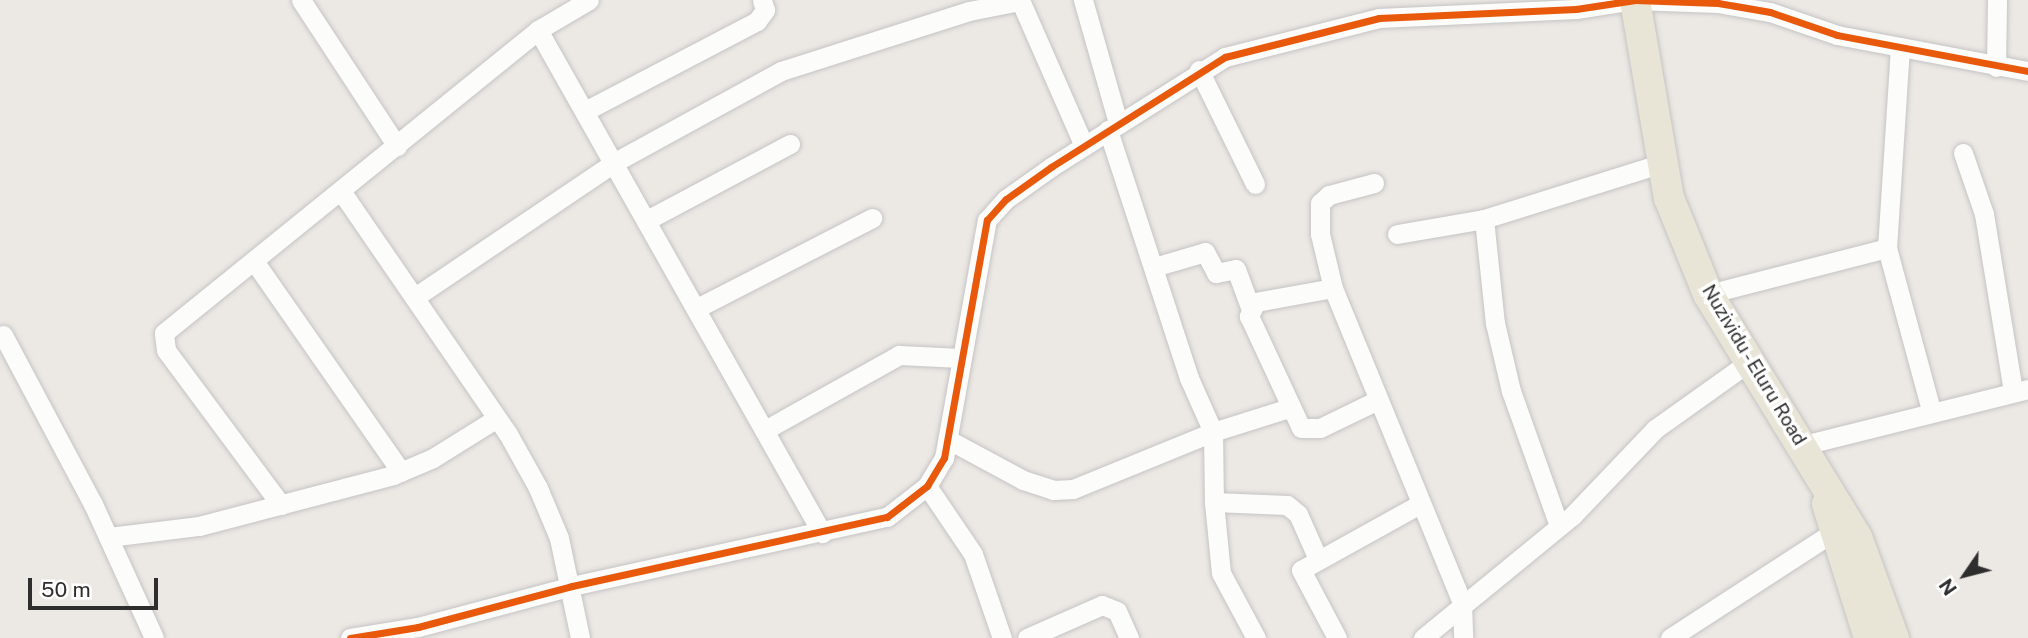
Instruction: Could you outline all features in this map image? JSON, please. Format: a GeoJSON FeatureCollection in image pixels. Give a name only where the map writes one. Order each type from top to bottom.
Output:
{"type":"FeatureCollection","features":[{"type":"Feature","properties":{"kind":"main road","name":"Nuzividu - Eluru Road"},"geometry":{"type":"LineString","coordinates":[[1635,0],[1669,198],[1708,294],[1804,445],[1822,483],[1857,537],[1894,638]]}},
{"type":"Feature","properties":{"kind":"main road","name":"Nuzividu - Eluru Road"},"geometry":{"type":"LineString","coordinates":[[1822,483],[1833,532],[1869,638]]}},
{"type":"Feature","properties":{"kind":"street"},"geometry":{"type":"LineString","coordinates":[[301,0],[397,146]]}},
{"type":"Feature","properties":{"kind":"street"},"geometry":{"type":"LineString","coordinates":[[281,505],[163,341],[170,326],[538,30],[589,0]]}},
{"type":"Feature","properties":{"kind":"street"},"geometry":{"type":"LineString","coordinates":[[585,111],[757,21],[765,10],[761,0]]}},
{"type":"Feature","properties":{"kind":"street"},"geometry":{"type":"LineString","coordinates":[[1083,0],[1113,126],[1154,267],[1189,378],[1213,432],[1214,502],[1221,573],[1256,638]]}},
{"type":"Feature","properties":{"kind":"street"},"geometry":{"type":"LineString","coordinates":[[350,638],[418,627],[572,586],[887,517],[927,486],[949,440],[961,358],[987,220],[1006,199],[1199,69],[1225,57],[1379,9],[1576,9],[1635,0],[1718,3],[1770,12],[1837,35],[1996,67],[2024,70]]}},
{"type":"Feature","properties":{"kind":"street"},"geometry":{"type":"LineString","coordinates":[[1996,67],[1997,0]]}},
{"type":"Feature","properties":{"kind":"street"},"geometry":{"type":"LineString","coordinates":[[415,297],[615,162],[781,72],[969,11],[1020,1],[1084,146]]}},
{"type":"Feature","properties":{"kind":"street"},"geometry":{"type":"LineString","coordinates":[[538,30],[615,162],[822,533]]}},
{"type":"Feature","properties":{"kind":"street"},"geometry":{"type":"LineString","coordinates":[[1900,47],[1887,248],[1931,410]]}},
{"type":"Feature","properties":{"kind":"street"},"geometry":{"type":"LineString","coordinates":[[1199,69],[1255,184]]}},
{"type":"Feature","properties":{"kind":"street"},"geometry":{"type":"LineString","coordinates":[[647,220],[790,144]]}},
{"type":"Feature","properties":{"kind":"street"},"geometry":{"type":"LineString","coordinates":[[1804,445],[1931,410],[2021,390],[1984,214],[1963,153]]}},
{"type":"Feature","properties":{"kind":"street"},"geometry":{"type":"LineString","coordinates":[[1396,234],[1484,219],[1663,163]]}},
{"type":"Feature","properties":{"kind":"street"},"geometry":{"type":"LineString","coordinates":[[1374,183],[1329,195],[1320,203],[1320,234],[1334,288],[1462,603],[1463,638]]}},
{"type":"Feature","properties":{"kind":"street"},"geometry":{"type":"LineString","coordinates":[[341,191],[497,418],[538,488],[572,586],[580,638]]}},
{"type":"Feature","properties":{"kind":"street"},"geometry":{"type":"LineString","coordinates":[[697,308],[872,218]]}},
{"type":"Feature","properties":{"kind":"street"},"geometry":{"type":"LineString","coordinates":[[1484,219],[1507,378],[1524,438],[1559,526]]}},
{"type":"Feature","properties":{"kind":"street"},"geometry":{"type":"LineString","coordinates":[[1708,294],[1887,248]]}},
{"type":"Feature","properties":{"kind":"street"},"geometry":{"type":"LineString","coordinates":[[1154,267],[1205,252],[1216,273],[1236,269],[1250,307],[1249,316],[1293,420],[1310,430],[1378,400]]}},
{"type":"Feature","properties":{"kind":"street"},"geometry":{"type":"LineString","coordinates":[[254,261],[401,472]]}},
{"type":"Feature","properties":{"kind":"street"},"geometry":{"type":"LineString","coordinates":[[1250,307],[1334,288]]}},
{"type":"Feature","properties":{"kind":"street"},"geometry":{"type":"LineString","coordinates":[[3,335],[109,537],[154,638]]}},
{"type":"Feature","properties":{"kind":"street"},"geometry":{"type":"LineString","coordinates":[[765,430],[899,355],[961,358]]}},
{"type":"Feature","properties":{"kind":"street"},"geometry":{"type":"LineString","coordinates":[[1423,638],[1462,603],[1559,526],[1655,429],[1749,362]]}},
{"type":"Feature","properties":{"kind":"street"},"geometry":{"type":"LineString","coordinates":[[949,440],[1023,480],[1053,490],[1085,485],[1213,432],[1289,408]]}},
{"type":"Feature","properties":{"kind":"street"},"geometry":{"type":"LineString","coordinates":[[109,537],[199,526],[401,472],[497,418]]}},
{"type":"Feature","properties":{"kind":"street"},"geometry":{"type":"LineString","coordinates":[[927,486],[972,554],[1002,638]]}},
{"type":"Feature","properties":{"kind":"street"},"geometry":{"type":"LineString","coordinates":[[1214,502],[1287,505],[1298,514],[1318,559]]}},
{"type":"Feature","properties":{"kind":"street"},"geometry":{"type":"LineString","coordinates":[[1337,638],[1300,575],[1304,566],[1420,504]]}},
{"type":"Feature","properties":{"kind":"street"},"geometry":{"type":"LineString","coordinates":[[1670,638],[1833,532]]}},
{"type":"Feature","properties":{"kind":"street"},"geometry":{"type":"LineString","coordinates":[[1027,638],[1101,605],[1117,611],[1129,638]]}},
{"type":"Feature","properties":{"kind":"cycle path"},"geometry":{"type":"LineString","coordinates":[[350,638],[418,627],[572,586],[887,517],[927,486],[944,458],[987,220],[1006,199],[1051,167],[1225,57],[1379,18],[1576,9],[1635,0],[1718,3],[1770,12],[1837,35],[2028,71]]}}]}
